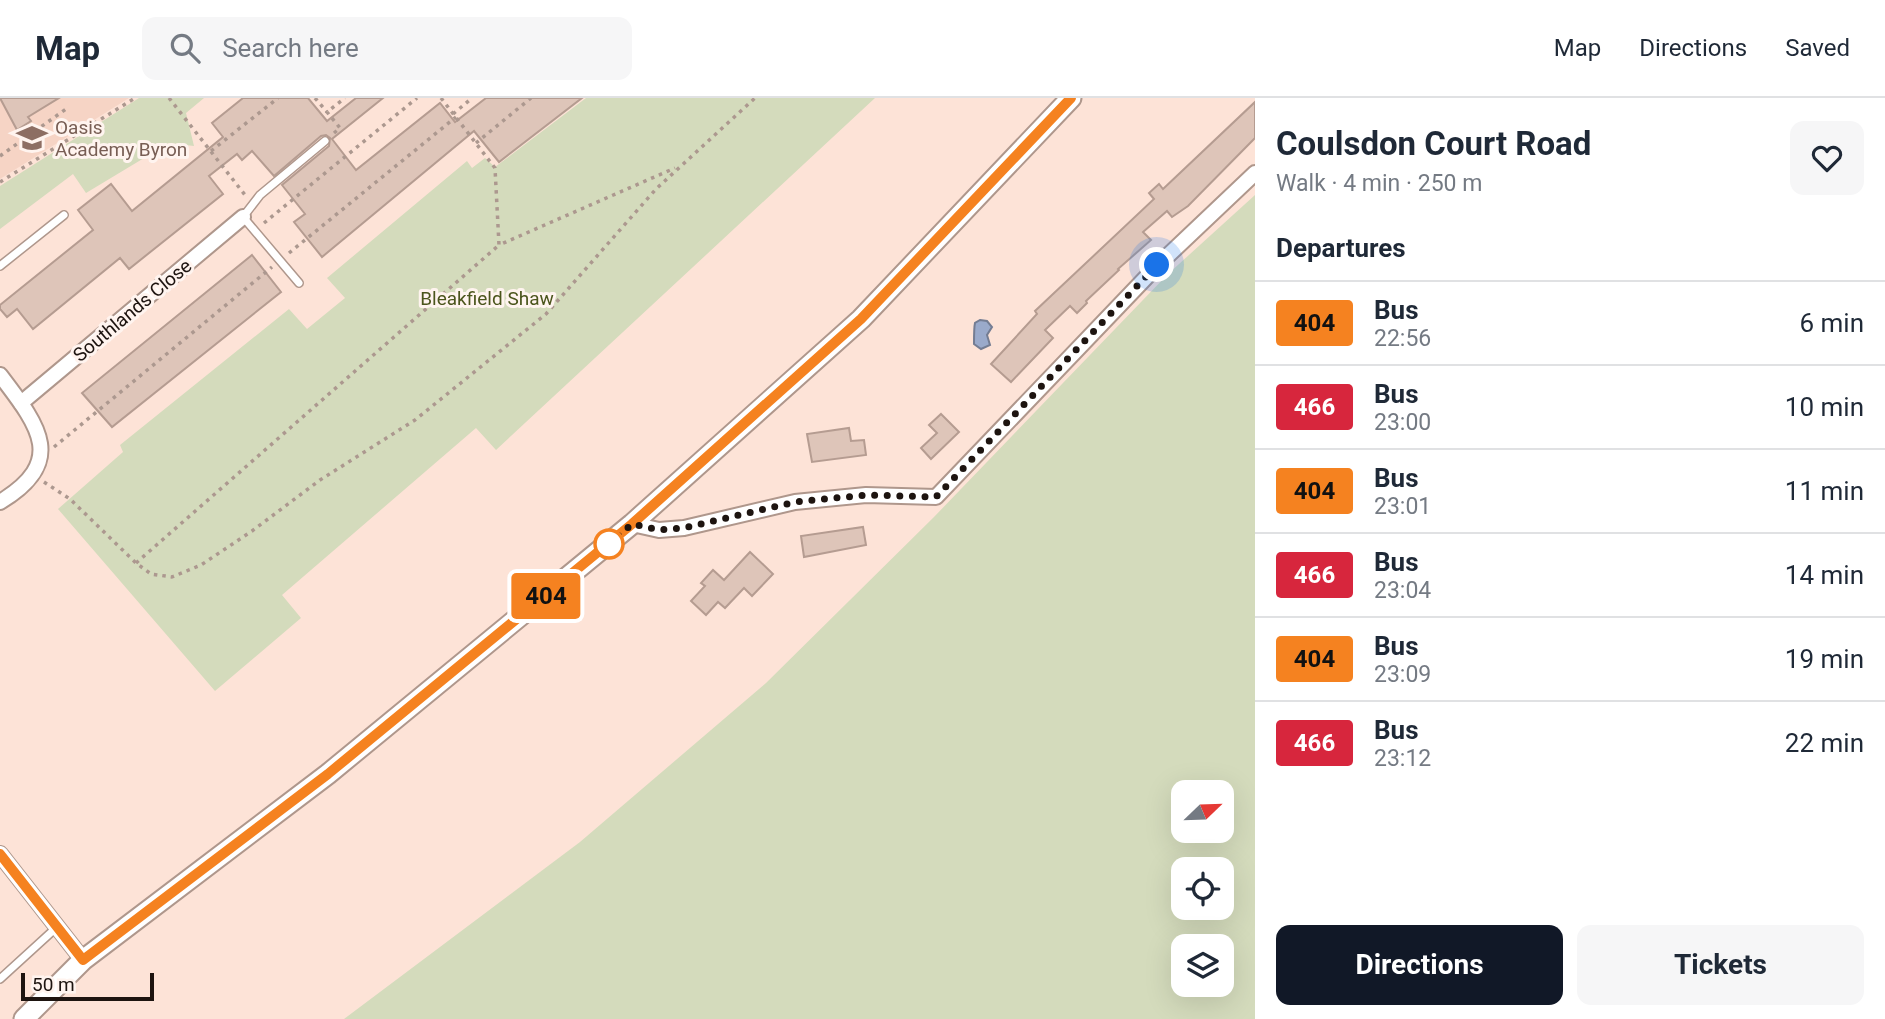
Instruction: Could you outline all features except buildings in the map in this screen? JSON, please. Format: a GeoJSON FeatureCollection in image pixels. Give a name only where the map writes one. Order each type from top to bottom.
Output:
{"type":"FeatureCollection","features":[{"type":"Feature","properties":{"kind":"main road"},"geometry":{"type":"LineString","coordinates":[[24,1019],[83,960],[328,774],[632,524],[861,319],[1071,98]]}},
{"type":"Feature","properties":{"kind":"street"},"geometry":{"type":"LineString","coordinates":[[632,524],[659,530],[684,528],[795,502],[866,495],[936,497],[1157,265],[1255,173]]}},
{"type":"Feature","properties":{"kind":"street","name":"Southlands Close"},"geometry":{"type":"LineString","coordinates":[[21,403],[243,217]]}},
{"type":"Feature","properties":{"kind":"street"},"geometry":{"type":"LineString","coordinates":[[0,375],[21,403],[36,430],[42,457],[34,475],[20,490],[0,502]]}},
{"type":"Feature","properties":{"kind":"street"},"geometry":{"type":"LineString","coordinates":[[0,854],[83,960]]}},
{"type":"Feature","properties":{"kind":"lane"},"geometry":{"type":"LineString","coordinates":[[299,283],[243,217],[260,195],[325,141]]}},
{"type":"Feature","properties":{"kind":"lane"},"geometry":{"type":"LineString","coordinates":[[0,267],[64,215]]}},
{"type":"Feature","properties":{"kind":"lane"},"geometry":{"type":"LineString","coordinates":[[0,979],[57,927]]}},
{"type":"Feature","properties":{"kind":"path"},"geometry":{"type":"LineString","coordinates":[[0,182],[135,98]]}},
{"type":"Feature","properties":{"kind":"path"},"geometry":{"type":"LineString","coordinates":[[169,98],[253,205]]}},
{"type":"Feature","properties":{"kind":"path"},"geometry":{"type":"LineString","coordinates":[[211,151],[278,98]]}},
{"type":"Feature","properties":{"kind":"path"},"geometry":{"type":"LineString","coordinates":[[315,98],[340,128],[325,141]]}},
{"type":"Feature","properties":{"kind":"path"},"geometry":{"type":"LineString","coordinates":[[327,113],[345,98]]}},
{"type":"Feature","properties":{"kind":"path"},"geometry":{"type":"LineString","coordinates":[[254,230],[417,98]]}},
{"type":"Feature","properties":{"kind":"path"},"geometry":{"type":"LineString","coordinates":[[441,98],[495,167],[499,245]]}},
{"type":"Feature","properties":{"kind":"path"},"geometry":{"type":"LineString","coordinates":[[42,457],[455,116],[472,98]]}},
{"type":"Feature","properties":{"kind":"path"},"geometry":{"type":"LineString","coordinates":[[476,143],[531,98]]}},
{"type":"Feature","properties":{"kind":"path"},"geometry":{"type":"LineString","coordinates":[[34,475],[70,499],[136,563],[151,574],[172,577],[201,565],[320,480],[415,420],[546,314],[656,188],[755,98]]}},
{"type":"Feature","properties":{"kind":"path"},"geometry":{"type":"LineString","coordinates":[[0,156],[66,109]]}},
{"type":"Feature","properties":{"kind":"path"},"geometry":{"type":"LineString","coordinates":[[136,563],[499,245],[680,166]]}},
{"type":"Feature","properties":{"kind":"shaded area","name":"Oasis Academy Byron"},"geometry":{"type":"Polygon","coordinates":[[[0,98],[129,98],[0,179],[0,98]]]}},
{"type":"Feature","properties":{"kind":"green space"},"geometry":{"type":"Polygon","coordinates":[[[139,98],[204,98],[186,113],[194,146],[169,143],[86,193],[73,174],[0,229],[0,186],[139,98]]]}},
{"type":"Feature","properties":{"kind":"green space","name":"Bleakfield Shaw"},"geometry":{"type":"Polygon","coordinates":[[[586,98],[875,98],[496,450],[476,428],[282,595],[301,618],[215,691],[58,509],[123,452],[120,445],[289,309],[307,329],[345,298],[327,278],[467,161],[472,168],[485,158],[495,167],[586,98]]]}},
{"type":"Feature","properties":{"kind":"green space"},"geometry":{"type":"Polygon","coordinates":[[[1255,195],[1255,1019],[344,1019],[580,842],[766,683],[934,517],[1168,274],[1255,195]]]}},
{"type":"Feature","properties":{"kind":"water"},"geometry":{"type":"Polygon","coordinates":[[[980,320],[987,321],[992,327],[987,335],[990,345],[981,349],[974,344],[975,323],[980,320]]]}},
{"type":"Feature","properties":{"kind":"bus line","name":"404"},"geometry":{"type":"LineString","coordinates":[[0,854],[83,960],[328,774],[632,524],[861,319],[1071,98]]}},
{"type":"Feature","properties":{"kind":"place","name":"Oasis Academy Byron"},"geometry":{"type":"Point","coordinates":[32,138]}},
{"type":"Feature","properties":{"kind":"route"},"geometry":{"type":"LineString","coordinates":[[609,544],[632,524],[659,530],[684,528],[795,502],[866,495],[936,497],[1157,265]]}}]}
